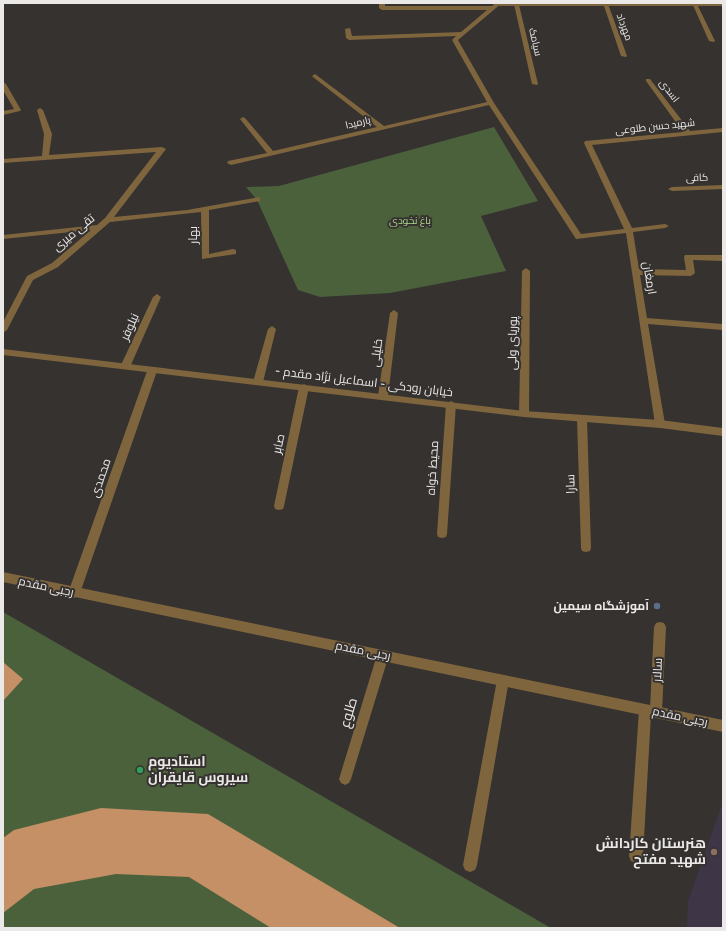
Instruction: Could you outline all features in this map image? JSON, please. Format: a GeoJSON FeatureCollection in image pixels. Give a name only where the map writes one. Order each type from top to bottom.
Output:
{"type":"FeatureCollection","features":[{"type":"Feature","properties":{"kind":"street"},"geometry":{"type":"LineString","coordinates":[[382,3],[382,8],[516,4],[723,4]]}},
{"type":"Feature","properties":{"kind":"street","name":"سیامک"},"geometry":{"type":"LineString","coordinates":[[516,4],[535,84]]}},
{"type":"Feature","properties":{"kind":"street","name":"مهرداد"},"geometry":{"type":"LineString","coordinates":[[605,4],[624,56]]}},
{"type":"Feature","properties":{"kind":"street"},"geometry":{"type":"LineString","coordinates":[[694,4],[712,41]]}},
{"type":"Feature","properties":{"kind":"street"},"geometry":{"type":"LineString","coordinates":[[497,5],[455,40],[491,103],[579,237],[665,226]]}},
{"type":"Feature","properties":{"kind":"street"},"geometry":{"type":"LineString","coordinates":[[348,29],[349,38],[462,34]]}},
{"type":"Feature","properties":{"kind":"street"},"geometry":{"type":"LineString","coordinates":[[315,76],[383,128]]}},
{"type":"Feature","properties":{"kind":"street","name":"اسدی"},"geometry":{"type":"LineString","coordinates":[[648,80],[688,133]]}},
{"type":"Feature","properties":{"kind":"street"},"geometry":{"type":"LineString","coordinates":[[3,84],[18,110],[3,113]]}},
{"type":"Feature","properties":{"kind":"street","name":"پارمیدا"},"geometry":{"type":"LineString","coordinates":[[230,163],[491,103]]}},
{"type":"Feature","properties":{"kind":"street"},"geometry":{"type":"LineString","coordinates":[[3,161],[45,158],[48,134],[40,110]]}},
{"type":"Feature","properties":{"kind":"street"},"geometry":{"type":"LineString","coordinates":[[243,119],[272,154]]}},
{"type":"Feature","properties":{"kind":"street","name":"شهید حسن طلوعی"},"geometry":{"type":"LineString","coordinates":[[588,143],[723,130]]}},
{"type":"Feature","properties":{"kind":"street","name":"ارمغان"},"geometry":{"type":"LineString","coordinates":[[588,143],[629,230],[660,424]]}},
{"type":"Feature","properties":{"kind":"street","name":"تقی میری"},"geometry":{"type":"LineString","coordinates":[[3,330],[30,278],[55,265],[108,220],[162,149],[45,158]]}},
{"type":"Feature","properties":{"kind":"street","name":"کافی"},"geometry":{"type":"LineString","coordinates":[[672,189],[723,187]]}},
{"type":"Feature","properties":{"kind":"street"},"geometry":{"type":"LineString","coordinates":[[108,220],[187,212],[257,200]]}},
{"type":"Feature","properties":{"kind":"street","name":"بهار"},"geometry":{"type":"LineString","coordinates":[[205,209],[206,257],[233,252]]}},
{"type":"Feature","properties":{"kind":"street"},"geometry":{"type":"LineString","coordinates":[[3,237],[100,227]]}},
{"type":"Feature","properties":{"kind":"street"},"geometry":{"type":"LineString","coordinates":[[636,272],[691,273],[688,257],[723,258]]}},
{"type":"Feature","properties":{"kind":"street","name":"پوریای ولی"},"geometry":{"type":"LineString","coordinates":[[524,414],[526,271]]}},
{"type":"Feature","properties":{"kind":"street","name":"نیلوفر"},"geometry":{"type":"LineString","coordinates":[[125,367],[157,297]]}},
{"type":"Feature","properties":{"kind":"street","name":"خلیلی"},"geometry":{"type":"LineString","coordinates":[[383,396],[394,313]]}},
{"type":"Feature","properties":{"kind":"street"},"geometry":{"type":"LineString","coordinates":[[644,321],[723,327]]}},
{"type":"Feature","properties":{"kind":"street"},"geometry":{"type":"LineString","coordinates":[[258,382],[272,329]]}},
{"type":"Feature","properties":{"kind":"street","name":"- خیابان رودکی - اسماعیل نژاد مقدم"},"geometry":{"type":"LineString","coordinates":[[3,352],[152,371],[383,396],[524,414],[660,424],[723,432]]}},
{"type":"Feature","properties":{"kind":"street","name":"محمدی"},"geometry":{"type":"LineString","coordinates":[[74,593],[152,371]]}},
{"type":"Feature","properties":{"kind":"street","name":"صابر"},"geometry":{"type":"LineString","coordinates":[[279,506],[304,387]]}},
{"type":"Feature","properties":{"kind":"street","name":"محیط خواه"},"geometry":{"type":"LineString","coordinates":[[442,534],[450,404]]}},
{"type":"Feature","properties":{"kind":"street","name":"سارا"},"geometry":{"type":"LineString","coordinates":[[582,419],[586,548]]}},
{"type":"Feature","properties":{"kind":"street","name":"رجبی مقدم"},"geometry":{"type":"LineString","coordinates":[[3,577],[74,593],[383,655],[723,726]]}},
{"type":"Feature","properties":{"kind":"street","name":"سالار"},"geometry":{"type":"LineString","coordinates":[[636,856],[650,711],[660,628]]}},
{"type":"Feature","properties":{"kind":"street","name":"طلوع"},"geometry":{"type":"LineString","coordinates":[[345,779],[383,655]]}},
{"type":"Feature","properties":{"kind":"street"},"geometry":{"type":"LineString","coordinates":[[470,865],[503,680]]}},
{"type":"Feature","properties":{"kind":"shaded area","name":"هنرستان کاردانش شهید مفتح"},"geometry":{"type":"Polygon","coordinates":[[[723,802],[723,928],[687,928],[688,901],[723,802]]]}},
{"type":"Feature","properties":{"kind":"green space","name":"باغ نخودی"},"geometry":{"type":"Polygon","coordinates":[[[494,127],[538,201],[481,216],[506,271],[390,293],[320,297],[298,290],[257,200],[246,187],[279,186],[494,127]]]}},
{"type":"Feature","properties":{"kind":"green space","name":"استادیوم سیروس قایقران"},"geometry":{"type":"Polygon","coordinates":[[[3,612],[551,928],[3,928],[3,612]]]}},
{"type":"Feature","properties":{"kind":"building"},"geometry":{"type":"Polygon","coordinates":[[[3,662],[23,679],[3,701],[3,662]]]}},
{"type":"Feature","properties":{"kind":"building"},"geometry":{"type":"Polygon","coordinates":[[[101,808],[208,814],[400,928],[271,928],[189,877],[116,874],[34,889],[3,913],[3,838],[14,830],[101,808]]]}},
{"type":"Feature","properties":{"kind":"place","name":"آموزشگاه سیمین"},"geometry":{"type":"Point","coordinates":[657,606]}},
{"type":"Feature","properties":{"kind":"place","name":"استادیوم سیروس قایقران"},"geometry":{"type":"Point","coordinates":[140,770]}},
{"type":"Feature","properties":{"kind":"place","name":"هنرستان کاردانش شهید مفتح"},"geometry":{"type":"Point","coordinates":[714,852]}}]}
